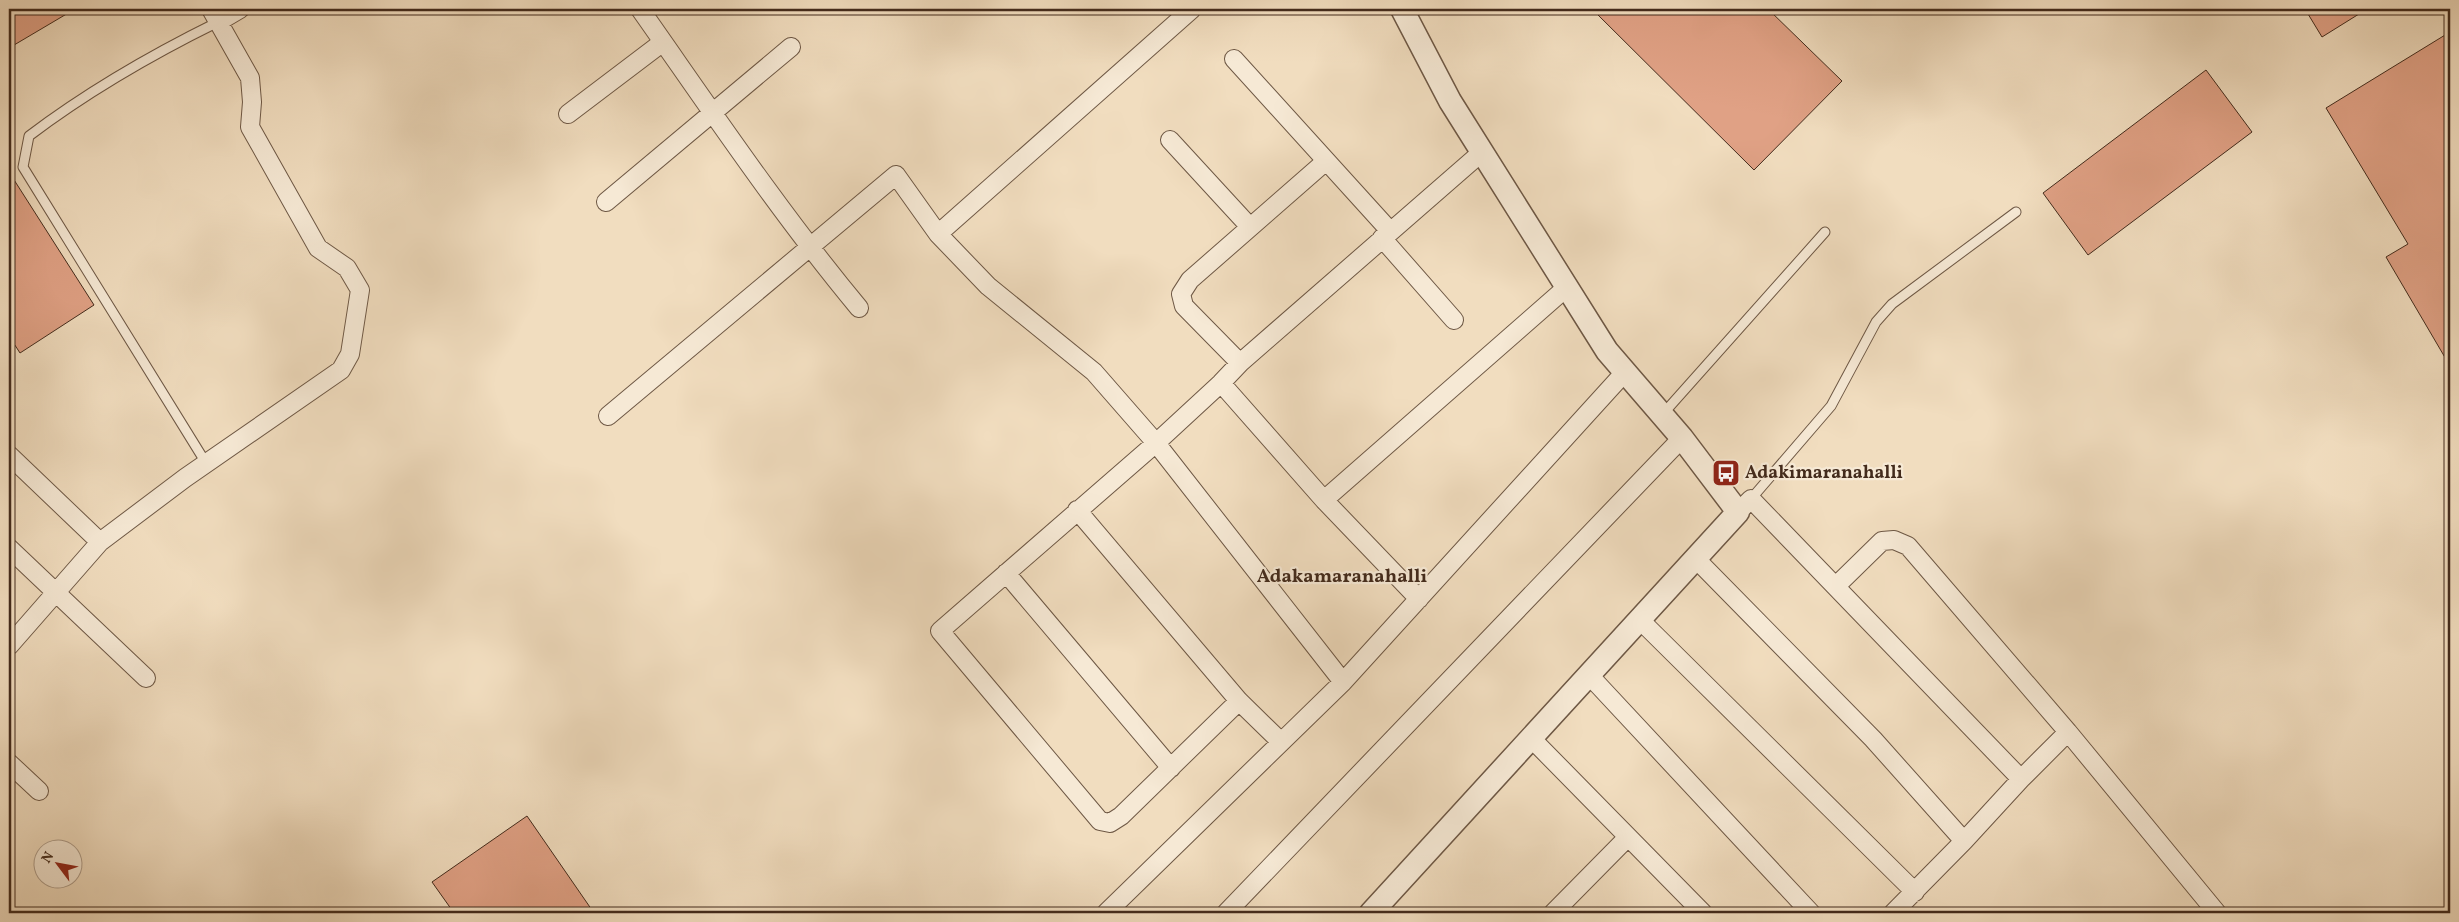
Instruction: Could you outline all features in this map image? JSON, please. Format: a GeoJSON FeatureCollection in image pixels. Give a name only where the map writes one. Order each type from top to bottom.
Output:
{"type":"FeatureCollection","features":[{"type":"Feature","properties":{"kind":"street"},"geometry":{"type":"LineString","coordinates":[[9,646],[54,592],[100,542],[206,463],[341,370],[350,354],[360,290],[347,268],[318,248],[250,127],[252,102],[250,78],[214,15],[240,9]]}},
{"type":"Feature","properties":{"kind":"street"},"geometry":{"type":"LineString","coordinates":[[640,9],[711,113],[810,249],[859,308]]}},
{"type":"Feature","properties":{"kind":"street"},"geometry":{"type":"LineString","coordinates":[[938,234],[1192,9]]}},
{"type":"Feature","properties":{"kind":"street"},"geometry":{"type":"LineString","coordinates":[[1402,9],[1450,101],[1607,351],[1682,438],[1744,505],[1836,586],[2021,779]]}},
{"type":"Feature","properties":{"kind":"street"},"geometry":{"type":"LineString","coordinates":[[568,114],[663,42]]}},
{"type":"Feature","properties":{"kind":"street"},"geometry":{"type":"LineString","coordinates":[[606,202],[791,47]]}},
{"type":"Feature","properties":{"kind":"street"},"geometry":{"type":"LineString","coordinates":[[1234,59],[1326,160],[1454,320]]}},
{"type":"Feature","properties":{"kind":"street"},"geometry":{"type":"LineString","coordinates":[[1170,140],[1250,228]]}},
{"type":"Feature","properties":{"kind":"street"},"geometry":{"type":"LineString","coordinates":[[1239,701],[1122,816],[1110,823],[1100,821],[940,631],[1156,443],[1221,383],[1240,362],[1482,152]]}},
{"type":"Feature","properties":{"kind":"street"},"geometry":{"type":"LineString","coordinates":[[1240,362],[1184,306],[1181,294],[1190,280],[1326,160]]}},
{"type":"Feature","properties":{"kind":"street"},"geometry":{"type":"LineString","coordinates":[[608,416],[810,249],[896,175],[938,234],[988,286],[1094,372],[1156,443],[1342,682]]}},
{"type":"Feature","properties":{"kind":"street"},"geometry":{"type":"LineString","coordinates":[[1324,500],[1567,287]]}},
{"type":"Feature","properties":{"kind":"street"},"geometry":{"type":"LineString","coordinates":[[1106,913],[1342,682],[1625,372]]}},
{"type":"Feature","properties":{"kind":"street"},"geometry":{"type":"LineString","coordinates":[[1221,383],[1324,500],[1419,598]]}},
{"type":"Feature","properties":{"kind":"street"},"geometry":{"type":"LineString","coordinates":[[1226,913],[1682,438]]}},
{"type":"Feature","properties":{"kind":"street"},"geometry":{"type":"LineString","coordinates":[[9,455],[100,542]]}},
{"type":"Feature","properties":{"kind":"street"},"geometry":{"type":"LineString","coordinates":[[1371,913],[1744,505]]}},
{"type":"Feature","properties":{"kind":"street"},"geometry":{"type":"LineString","coordinates":[[1078,510],[1239,701],[1281,742]]}},
{"type":"Feature","properties":{"kind":"street"},"geometry":{"type":"LineString","coordinates":[[1836,586],[1882,540],[1894,540],[1908,546],[2068,732],[2208,910]]}},
{"type":"Feature","properties":{"kind":"street"},"geometry":{"type":"LineString","coordinates":[[9,548],[146,678]]}},
{"type":"Feature","properties":{"kind":"street"},"geometry":{"type":"LineString","coordinates":[[1695,558],[1873,739],[1964,841]]}},
{"type":"Feature","properties":{"kind":"street"},"geometry":{"type":"LineString","coordinates":[[1006,573],[1171,768]]}},
{"type":"Feature","properties":{"kind":"street"},"geometry":{"type":"LineString","coordinates":[[1639,619],[1915,892]]}},
{"type":"Feature","properties":{"kind":"street"},"geometry":{"type":"LineString","coordinates":[[1588,674],[1810,913]]}},
{"type":"Feature","properties":{"kind":"street"},"geometry":{"type":"LineString","coordinates":[[1893,913],[2068,732]]}},
{"type":"Feature","properties":{"kind":"street"},"geometry":{"type":"LineString","coordinates":[[1531,738],[1703,913]]}},
{"type":"Feature","properties":{"kind":"street"},"geometry":{"type":"LineString","coordinates":[[9,763],[40,792]]}},
{"type":"Feature","properties":{"kind":"street"},"geometry":{"type":"LineString","coordinates":[[1553,913],[1628,837]]}},
{"type":"Feature","properties":{"kind":"lane"},"geometry":{"type":"LineString","coordinates":[[206,463],[23,167],[29,136],[58,114],[184,39],[214,15]]}},
{"type":"Feature","properties":{"kind":"lane"},"geometry":{"type":"LineString","coordinates":[[1744,505],[1831,406],[1876,322],[1892,304],[2016,212]]}},
{"type":"Feature","properties":{"kind":"lane"},"geometry":{"type":"LineString","coordinates":[[1662,415],[1825,232]]}},
{"type":"Feature","properties":{"kind":"building"},"geometry":{"type":"Polygon","coordinates":[[[9,9],[75,9],[9,48],[9,9]]]}},
{"type":"Feature","properties":{"kind":"building"},"geometry":{"type":"Polygon","coordinates":[[[1592,9],[1768,9],[1842,81],[1754,170],[1592,9]]]}},
{"type":"Feature","properties":{"kind":"building"},"geometry":{"type":"Polygon","coordinates":[[[2305,9],[2367,9],[2322,37],[2305,9]]]}},
{"type":"Feature","properties":{"kind":"building"},"geometry":{"type":"Polygon","coordinates":[[[2450,32],[2450,366],[2386,257],[2408,244],[2326,108],[2450,32]]]}},
{"type":"Feature","properties":{"kind":"building"},"geometry":{"type":"Polygon","coordinates":[[[2206,70],[2252,132],[2088,255],[2043,193],[2206,70]]]}},
{"type":"Feature","properties":{"kind":"building"},"geometry":{"type":"Polygon","coordinates":[[[9,172],[94,305],[20,353],[9,336],[9,172]]]}},
{"type":"Feature","properties":{"kind":"building"},"geometry":{"type":"Polygon","coordinates":[[[527,816],[594,913],[454,913],[432,882],[527,816]]]}},
{"type":"Feature","properties":{"kind":"place","name":"Adakimaranahalli"},"geometry":{"type":"Point","coordinates":[1726,473]}},
{"type":"Feature","properties":{"kind":"district","name":"Adakamaranahalli"},"geometry":{"type":"Point","coordinates":[1342,577]}}]}
